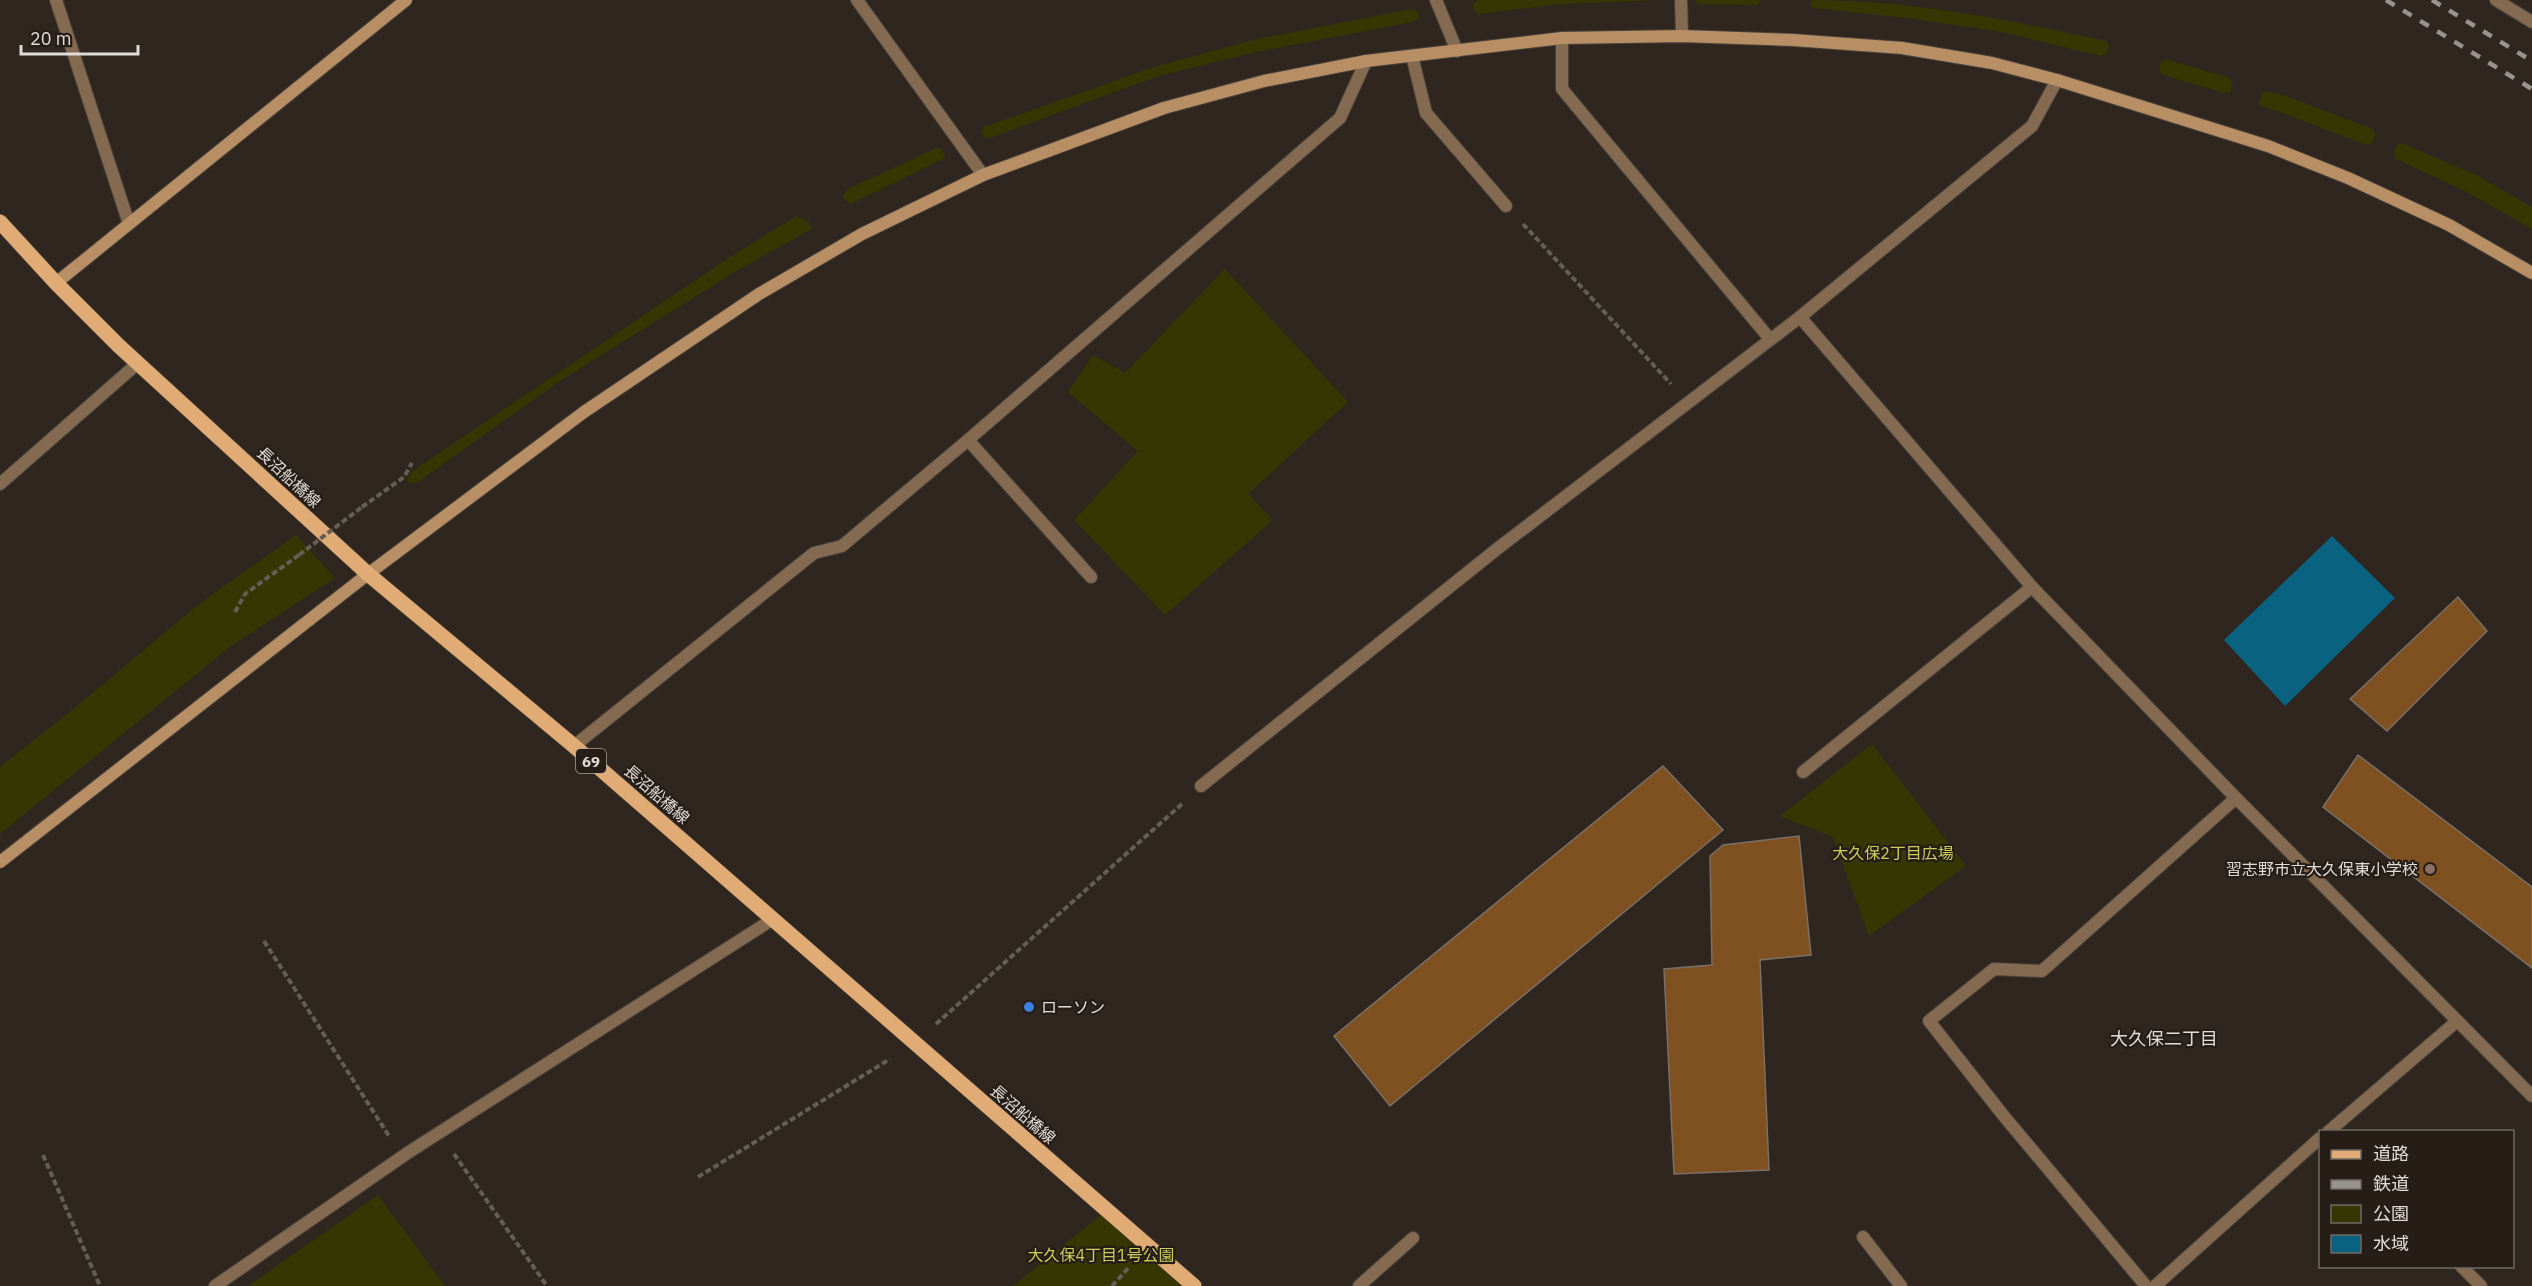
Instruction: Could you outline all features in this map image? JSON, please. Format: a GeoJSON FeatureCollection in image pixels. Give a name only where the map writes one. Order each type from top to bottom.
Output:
{"type":"FeatureCollection","features":[{"type":"Feature","properties":{"kind":"main road","name":"長沼船橋線"},"geometry":{"type":"LineString","coordinates":[[2,227],[138,363],[368,574],[574,746],[1194,1286]]}},
{"type":"Feature","properties":{"kind":"street"},"geometry":{"type":"LineString","coordinates":[[56,0],[129,224]]}},
{"type":"Feature","properties":{"kind":"street"},"geometry":{"type":"LineString","coordinates":[[56,283],[406,0]]}},
{"type":"Feature","properties":{"kind":"street"},"geometry":{"type":"LineString","coordinates":[[857,0],[983,175]]}},
{"type":"Feature","properties":{"kind":"street"},"geometry":{"type":"LineString","coordinates":[[1436,0],[1457,51]]}},
{"type":"Feature","properties":{"kind":"street"},"geometry":{"type":"LineString","coordinates":[[1681,0],[1682,36]]}},
{"type":"Feature","properties":{"kind":"street"},"geometry":{"type":"LineString","coordinates":[[2496,0],[2532,22]]}},
{"type":"Feature","properties":{"kind":"street"},"geometry":{"type":"LineString","coordinates":[[0,862],[368,574],[584,412],[759,294],[862,234],[983,175],[1164,108],[1264,81],[1366,61],[1562,38],[1682,36],[1793,40],[1902,48],[1992,63],[2058,80],[2268,146],[2348,178],[2449,225],[2532,273]]}},
{"type":"Feature","properties":{"kind":"street"},"geometry":{"type":"LineString","coordinates":[[1562,38],[1562,89],[1770,339]]}},
{"type":"Feature","properties":{"kind":"street"},"geometry":{"type":"LineString","coordinates":[[1412,56],[1426,113],[1506,206]]}},
{"type":"Feature","properties":{"kind":"street"},"geometry":{"type":"LineString","coordinates":[[574,746],[814,553],[842,546],[968,440],[1340,118],[1366,61]]}},
{"type":"Feature","properties":{"kind":"street"},"geometry":{"type":"LineString","coordinates":[[1201,786],[1497,549],[1800,317],[2032,126],[2058,80]]}},
{"type":"Feature","properties":{"kind":"street"},"geometry":{"type":"LineString","coordinates":[[1800,317],[2032,587],[2456,1022],[2532,1096]]}},
{"type":"Feature","properties":{"kind":"street"},"geometry":{"type":"LineString","coordinates":[[0,484],[138,363]]}},
{"type":"Feature","properties":{"kind":"street"},"geometry":{"type":"LineString","coordinates":[[968,440],[1091,578]]}},
{"type":"Feature","properties":{"kind":"street"},"geometry":{"type":"LineString","coordinates":[[1803,772],[2032,587]]}},
{"type":"Feature","properties":{"kind":"street"},"geometry":{"type":"LineString","coordinates":[[2146,1286],[2010,1124],[1929,1021],[1994,969],[2042,971],[2236,798]]}},
{"type":"Feature","properties":{"kind":"street"},"geometry":{"type":"LineString","coordinates":[[214,1286],[402,1157],[772,919]]}},
{"type":"Feature","properties":{"kind":"street"},"geometry":{"type":"LineString","coordinates":[[2329,1130],[2456,1022]]}},
{"type":"Feature","properties":{"kind":"street"},"geometry":{"type":"LineString","coordinates":[[2155,1286],[2319,1139]]}},
{"type":"Feature","properties":{"kind":"street"},"geometry":{"type":"LineString","coordinates":[[1863,1237],[1901,1286]]}},
{"type":"Feature","properties":{"kind":"street"},"geometry":{"type":"LineString","coordinates":[[1359,1286],[1413,1238]]}},
{"type":"Feature","properties":{"kind":"street"},"geometry":{"type":"LineString","coordinates":[[2463,1268],[2481,1286]]}},
{"type":"Feature","properties":{"kind":"path"},"geometry":{"type":"LineString","coordinates":[[1506,206],[1688,403]]}},
{"type":"Feature","properties":{"kind":"path"},"geometry":{"type":"LineString","coordinates":[[235,612],[245,594],[404,477],[412,463]]}},
{"type":"Feature","properties":{"kind":"path"},"geometry":{"type":"LineString","coordinates":[[698,1177],[915,1044],[1201,786]]}},
{"type":"Feature","properties":{"kind":"path"},"geometry":{"type":"LineString","coordinates":[[264,941],[402,1157]]}},
{"type":"Feature","properties":{"kind":"path"},"geometry":{"type":"LineString","coordinates":[[439,1133],[547,1286]]}},
{"type":"Feature","properties":{"kind":"path"},"geometry":{"type":"LineString","coordinates":[[43,1155],[100,1286]]}},
{"type":"Feature","properties":{"kind":"path"},"geometry":{"type":"LineString","coordinates":[[1110,1285],[1132,1263]]}},
{"type":"Feature","properties":{"kind":"green space"},"geometry":{"type":"Polygon","coordinates":[[[1477,0],[1662,0],[1562,4],[1478,14],[1474,11],[1473,5],[1477,0]]]}},
{"type":"Feature","properties":{"kind":"green space"},"geometry":{"type":"Polygon","coordinates":[[[1695,0],[1760,0],[1760,2],[1757,5],[1698,4],[1695,0]]]}},
{"type":"Feature","properties":{"kind":"green space"},"geometry":{"type":"Polygon","coordinates":[[[1811,0],[1923,7],[2033,26],[2106,41],[2109,45],[2106,54],[2101,56],[2002,32],[1907,18],[1813,8],[1810,6],[1811,0]]]}},
{"type":"Feature","properties":{"kind":"green space"},"geometry":{"type":"Polygon","coordinates":[[[1412,9],[1418,11],[1419,18],[1412,22],[1261,51],[1158,76],[990,138],[985,138],[981,132],[984,127],[1154,67],[1257,39],[1412,9]]]}},
{"type":"Feature","properties":{"kind":"green space"},"geometry":{"type":"Polygon","coordinates":[[[2165,59],[2227,77],[2233,82],[2230,92],[2224,93],[2163,75],[2159,71],[2165,59]]]}},
{"type":"Feature","properties":{"kind":"green space"},"geometry":{"type":"Polygon","coordinates":[[[2266,91],[2286,96],[2373,129],[2376,134],[2371,144],[2366,145],[2260,106],[2262,93],[2266,91]]]}},
{"type":"Feature","properties":{"kind":"green space"},"geometry":{"type":"Polygon","coordinates":[[[2398,144],[2404,144],[2476,175],[2532,207],[2532,229],[2467,192],[2396,159],[2394,153],[2398,144]]]}},
{"type":"Feature","properties":{"kind":"green space"},"geometry":{"type":"Polygon","coordinates":[[[936,148],[941,148],[946,155],[942,159],[851,204],[844,200],[843,195],[848,189],[936,148]]]}},
{"type":"Feature","properties":{"kind":"green space"},"geometry":{"type":"Polygon","coordinates":[[[796,216],[808,221],[812,229],[738,270],[560,381],[418,482],[411,484],[406,480],[411,472],[727,259],[796,216]]]}},
{"type":"Feature","properties":{"kind":"green space"},"geometry":{"type":"Polygon","coordinates":[[[1225,269],[1348,402],[1248,494],[1273,520],[1165,615],[1074,520],[1138,451],[1068,392],[1093,355],[1125,373],[1225,269]]]}},
{"type":"Feature","properties":{"kind":"green space"},"geometry":{"type":"Polygon","coordinates":[[[296,535],[335,578],[231,646],[0,834],[0,767],[199,604],[296,535]]]}},
{"type":"Feature","properties":{"kind":"green space","name":"大久保2丁目広場"},"geometry":{"type":"Polygon","coordinates":[[[1872,744],[1966,866],[1869,936],[1833,837],[1780,816],[1872,744]]]}},
{"type":"Feature","properties":{"kind":"green space"},"geometry":{"type":"Polygon","coordinates":[[[378,1195],[445,1286],[248,1286],[378,1195]]]}},
{"type":"Feature","properties":{"kind":"green space","name":"大久保4丁目1号公園"},"geometry":{"type":"Polygon","coordinates":[[[1102,1214],[1186,1286],[1013,1286],[1102,1214]]]}},
{"type":"Feature","properties":{"kind":"water"},"geometry":{"type":"Polygon","coordinates":[[[2332,536],[2395,598],[2285,706],[2224,640],[2332,536]]]}},
{"type":"Feature","properties":{"kind":"building"},"geometry":{"type":"Polygon","coordinates":[[[2458,597],[2487,631],[2387,731],[2350,699],[2458,597]]]}},
{"type":"Feature","properties":{"kind":"building"},"geometry":{"type":"Polygon","coordinates":[[[2358,755],[2532,887],[2532,968],[2323,807],[2358,755]]]}},
{"type":"Feature","properties":{"kind":"building"},"geometry":{"type":"Polygon","coordinates":[[[1663,766],[1723,830],[1390,1106],[1334,1036],[1663,766]]]}},
{"type":"Feature","properties":{"kind":"building"},"geometry":{"type":"Polygon","coordinates":[[[1799,836],[1811,955],[1760,960],[1769,1170],[1674,1174],[1664,969],[1712,965],[1710,856],[1723,845],[1799,836]]]}},
{"type":"Feature","properties":{"kind":"railway"},"geometry":{"type":"LineString","coordinates":[[2386,0],[2532,89]]}},
{"type":"Feature","properties":{"kind":"railway"},"geometry":{"type":"LineString","coordinates":[[2432,0],[2532,61]]}},
{"type":"Feature","properties":{"kind":"place","name":"習志野市立大久保東小学校"},"geometry":{"type":"Point","coordinates":[2430,869]}},
{"type":"Feature","properties":{"kind":"place","name":"ローソン"},"geometry":{"type":"Point","coordinates":[1029,1007]}},
{"type":"Feature","properties":{"kind":"district","name":"大久保二丁目"},"geometry":{"type":"Point","coordinates":[2164,1038]}}]}
